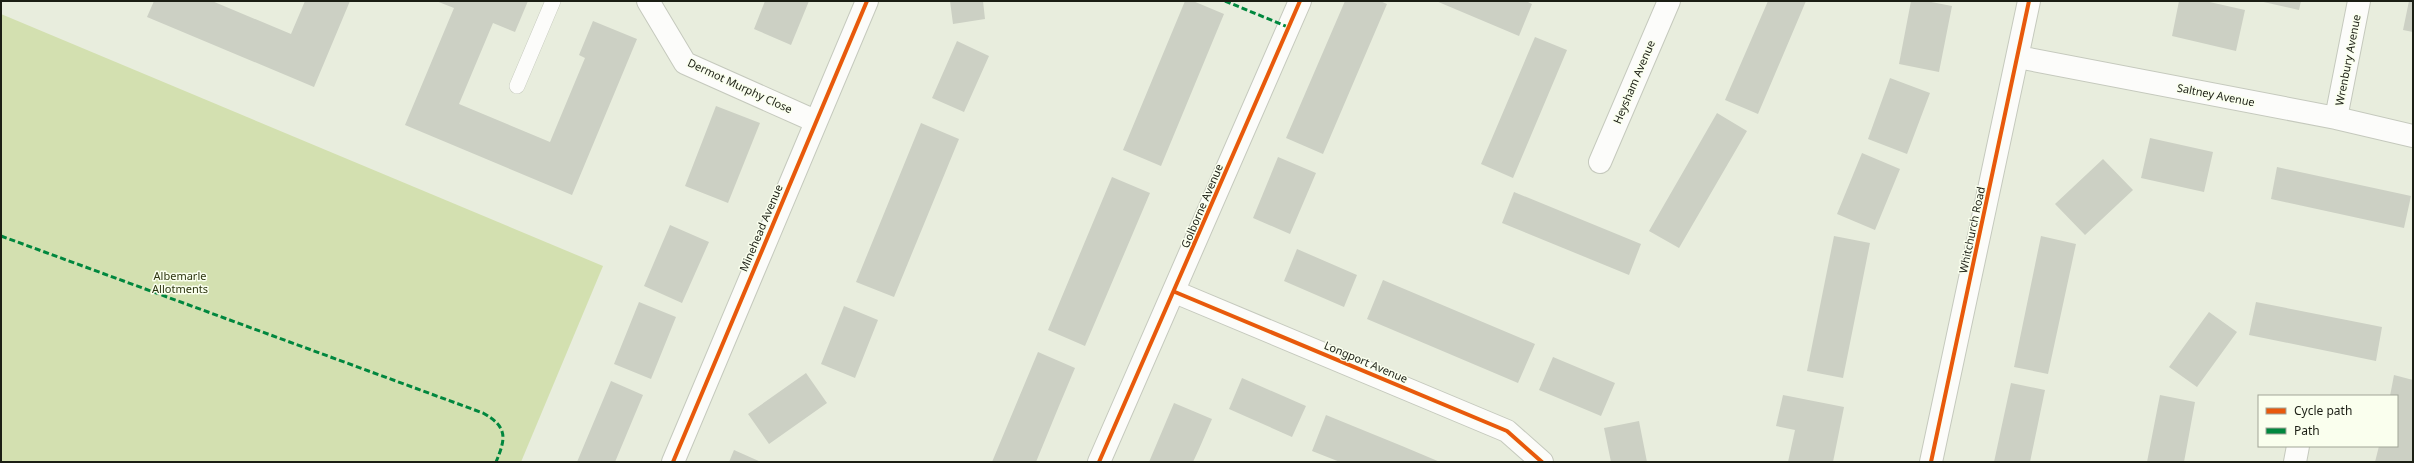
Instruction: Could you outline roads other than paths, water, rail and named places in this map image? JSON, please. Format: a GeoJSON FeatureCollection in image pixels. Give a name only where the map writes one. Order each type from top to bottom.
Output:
{"type":"FeatureCollection","features":[{"type":"Feature","properties":{"kind":"street","name":"Dermot Murphy Close"},"geometry":{"type":"LineString","coordinates":[[648,1],[669,40],[686,63],[815,121]]}},
{"type":"Feature","properties":{"kind":"street","name":"Minehead Avenue"},"geometry":{"type":"LineString","coordinates":[[674,462],[815,121],[867,1]]}},
{"type":"Feature","properties":{"kind":"street","name":"Golborne Avenue"},"geometry":{"type":"LineString","coordinates":[[1099,462],[1300,1]]}},
{"type":"Feature","properties":{"kind":"street","name":"Whitchurch Road"},"geometry":{"type":"LineString","coordinates":[[1932,462],[2030,1]]}},
{"type":"Feature","properties":{"kind":"street","name":"Wrenbury Avenue"},"geometry":{"type":"LineString","coordinates":[[2336,118],[2359,1]]}},
{"type":"Feature","properties":{"kind":"street","name":"Heysham Avenue"},"geometry":{"type":"LineString","coordinates":[[1600,162],[1667,2]]}},
{"type":"Feature","properties":{"kind":"street","name":"Saltney Avenue"},"geometry":{"type":"LineString","coordinates":[[2018,57],[2336,118],[2413,136]]}},
{"type":"Feature","properties":{"kind":"street","name":"Longport Avenue"},"geometry":{"type":"LineString","coordinates":[[1174,292],[1508,432],[1542,462]]}},
{"type":"Feature","properties":{"kind":"street"},"geometry":{"type":"LineString","coordinates":[[2295,462],[2298,447]]}},
{"type":"Feature","properties":{"kind":"lane"},"geometry":{"type":"LineString","coordinates":[[517,86],[554,1]]}},
{"type":"Feature","properties":{"kind":"park label","name":"Albemarle Allotments"},"geometry":{"type":"Point","coordinates":[180,282]}}]}
